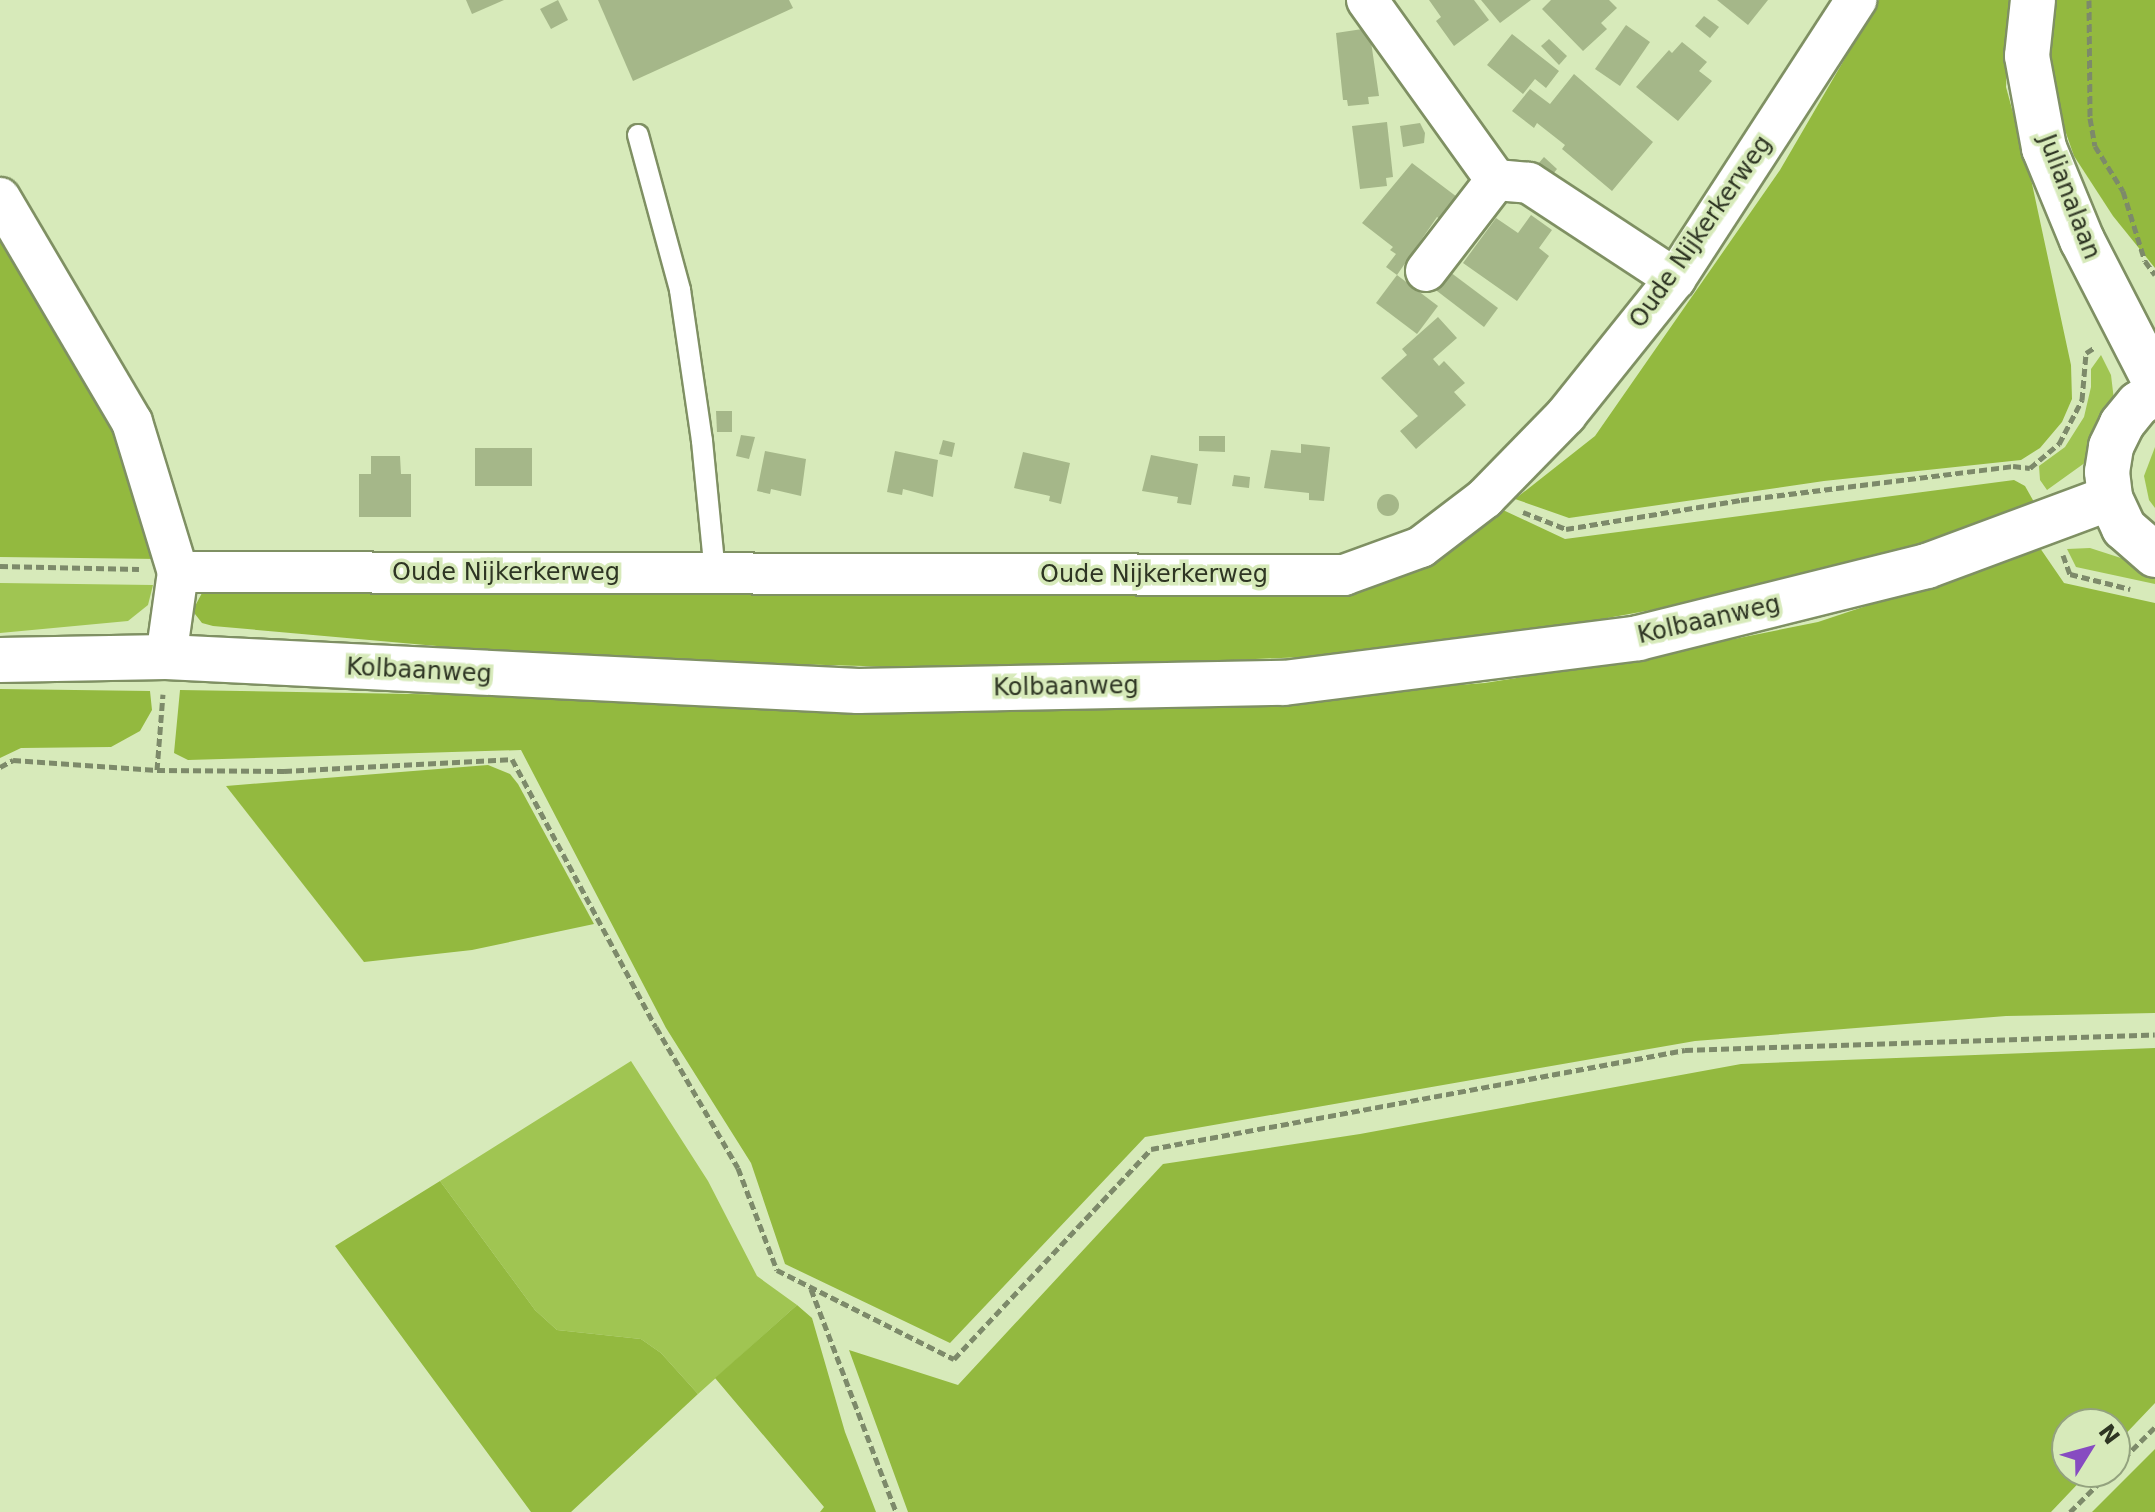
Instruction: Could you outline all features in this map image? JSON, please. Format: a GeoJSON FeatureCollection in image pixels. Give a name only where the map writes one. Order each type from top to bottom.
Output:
{"type":"FeatureCollection","features":[{"type":"Feature","properties":{"kind":"street"},"geometry":{"type":"LineString","coordinates":[[1367,0],[1496,180],[1529,183],[1675,279]]}},
{"type":"Feature","properties":{"kind":"street","name":"Julianalaan"},"geometry":{"type":"LineString","coordinates":[[2033,0],[2027,56],[2044,148],[2082,240],[2155,382]]}},
{"type":"Feature","properties":{"kind":"street","name":"Oude Nijkerkerweg"},"geometry":{"type":"LineString","coordinates":[[178,572],[1344,575],[1421,547],[1485,498],[1566,415],[1675,279],[1839,6]]}},
{"type":"Feature","properties":{"kind":"street"},"geometry":{"type":"LineString","coordinates":[[1426,271],[1496,180]]}},
{"type":"Feature","properties":{"kind":"street"},"geometry":{"type":"LineString","coordinates":[[0,198],[132,422],[178,572],[166,657]]}},
{"type":"Feature","properties":{"kind":"street"},"geometry":{"type":"LineString","coordinates":[[2155,393],[2138,404],[2122,424],[2111,447],[2107,472],[2110,498],[2124,528],[2155,555]]}},
{"type":"Feature","properties":{"kind":"street","name":"Kolbaanweg"},"geometry":{"type":"LineString","coordinates":[[0,660],[166,657],[858,691],[1284,683],[1638,638],[1927,566],[2110,498]]}},
{"type":"Feature","properties":{"kind":"lane"},"geometry":{"type":"LineString","coordinates":[[638,135],[680,290],[702,441],[715,574]]}},
{"type":"Feature","properties":{"kind":"path","name":"Julianalaan"},"geometry":{"type":"LineString","coordinates":[[2089,0],[2090,118],[2095,146],[2123,191],[2145,261],[2155,275]]}},
{"type":"Feature","properties":{"kind":"path"},"geometry":{"type":"LineString","coordinates":[[1485,498],[1566,529],[1741,500],[2013,466],[2030,468],[2059,444],[2082,400],[2086,353],[2126,330]]}},
{"type":"Feature","properties":{"kind":"path"},"geometry":{"type":"LineString","coordinates":[[0,566],[178,572]]}},
{"type":"Feature","properties":{"kind":"path"},"geometry":{"type":"LineString","coordinates":[[157,770],[166,657]]}},
{"type":"Feature","properties":{"kind":"path"},"geometry":{"type":"LineString","coordinates":[[0,767],[13,760],[157,770],[284,771],[512,759],[656,1027],[738,1168],[777,1270],[954,1359],[1151,1149],[1685,1050],[2155,1034]]}},
{"type":"Feature","properties":{"kind":"path"},"geometry":{"type":"LineString","coordinates":[[810,1287],[896,1512]]}},
{"type":"Feature","properties":{"kind":"path"},"geometry":{"type":"LineString","coordinates":[[2131,1451],[2155,1427]]}},
{"type":"Feature","properties":{"kind":"path"},"geometry":{"type":"LineString","coordinates":[[2070,1512],[2094,1488]]}},
{"type":"Feature","properties":{"kind":"green space"},"geometry":{"type":"Polygon","coordinates":[[[1879,0],[2010,0],[2006,87],[2031,179],[2071,365],[2072,399],[2062,422],[2040,448],[2021,460],[1824,481],[1569,518],[1515,499],[1595,436],[1780,170],[1879,0]]]}},
{"type":"Feature","properties":{"kind":"green space"},"geometry":{"type":"Polygon","coordinates":[[[2052,0],[2155,0],[2155,268],[2113,216],[2074,156],[2051,90],[2048,30],[2052,0]]]}},
{"type":"Feature","properties":{"kind":"green space"},"geometry":{"type":"Polygon","coordinates":[[[0,232],[116,428],[160,559],[0,557],[0,232]]]}},
{"type":"Feature","properties":{"kind":"green space"},"geometry":{"type":"Polygon","coordinates":[[[2101,355],[2111,375],[2114,400],[2093,457],[2047,490],[2040,480],[2039,466],[2065,447],[2084,417],[2091,387],[2091,369],[2101,355]]]}},
{"type":"Feature","properties":{"kind":"green space"},"geometry":{"type":"Polygon","coordinates":[[[2155,447],[2155,508],[2149,500],[2144,476],[2155,447]]]}},
{"type":"Feature","properties":{"kind":"green space"},"geometry":{"type":"Polygon","coordinates":[[[2014,480],[2025,486],[2034,502],[1911,551],[1772,588],[1558,627],[1346,655],[1011,670],[572,658],[213,626],[202,623],[195,614],[195,606],[202,593],[215,586],[1329,594],[1456,545],[1503,510],[1565,539],[2014,480]]]}},
{"type":"Feature","properties":{"kind":"green space"},"geometry":{"type":"Polygon","coordinates":[[[2040,548],[2064,583],[2155,603],[2155,1013],[2006,1016],[1695,1041],[1145,1137],[950,1343],[785,1264],[751,1163],[666,1028],[521,750],[188,760],[174,753],[180,690],[590,697],[1284,698],[1485,683],[1640,658],[1818,622],[2040,548]]]}},
{"type":"Feature","properties":{"kind":"green space"},"geometry":{"type":"Polygon","coordinates":[[[2090,548],[2155,569],[2155,584],[2076,567],[2067,549],[2090,548]]]}},
{"type":"Feature","properties":{"kind":"green space"},"geometry":{"type":"Polygon","coordinates":[[[0,583],[153,585],[148,605],[128,621],[0,633],[0,583]]]}},
{"type":"Feature","properties":{"kind":"green space"},"geometry":{"type":"Polygon","coordinates":[[[0,689],[150,691],[152,710],[140,731],[111,747],[21,748],[0,758],[0,689]]]}},
{"type":"Feature","properties":{"kind":"green space"},"geometry":{"type":"Polygon","coordinates":[[[488,765],[510,774],[518,784],[594,924],[472,950],[364,962],[226,786],[488,765]]]}},
{"type":"Feature","properties":{"kind":"green space"},"geometry":{"type":"Polygon","coordinates":[[[2155,1048],[2155,1403],[2131,1428],[2131,1408],[2051,1408],[2051,1488],[2074,1488],[2051,1512],[908,1512],[849,1350],[958,1385],[1163,1164],[1360,1134],[1741,1064],[2155,1048]]]}},
{"type":"Feature","properties":{"kind":"green space"},"geometry":{"type":"Polygon","coordinates":[[[631,1061],[708,1181],[757,1276],[797,1305],[698,1394],[661,1353],[641,1339],[557,1330],[535,1310],[440,1181],[631,1061]]]}},
{"type":"Feature","properties":{"kind":"green space"},"geometry":{"type":"Polygon","coordinates":[[[440,1181],[535,1310],[557,1330],[641,1339],[661,1353],[698,1394],[571,1512],[531,1512],[335,1246],[440,1181]]]}},
{"type":"Feature","properties":{"kind":"green space"},"geometry":{"type":"Polygon","coordinates":[[[797,1305],[812,1318],[845,1432],[876,1512],[820,1512],[824,1507],[715,1378],[797,1305]]]}},
{"type":"Feature","properties":{"kind":"green space"},"geometry":{"type":"Polygon","coordinates":[[[2155,1449],[2155,1512],[2092,1512],[2116,1488],[2131,1488],[2131,1473],[2155,1449]]]}},
{"type":"Feature","properties":{"kind":"building"},"geometry":{"type":"Polygon","coordinates":[[[466,0],[504,0],[472,14],[466,0]]]}},
{"type":"Feature","properties":{"kind":"building"},"geometry":{"type":"Polygon","coordinates":[[[558,0],[568,20],[551,29],[540,9],[558,0]]]}},
{"type":"Feature","properties":{"kind":"building"},"geometry":{"type":"Polygon","coordinates":[[[598,0],[789,0],[793,8],[633,81],[598,0]]]}},
{"type":"Feature","properties":{"kind":"building"},"geometry":{"type":"Polygon","coordinates":[[[1429,0],[1474,0],[1489,20],[1454,46],[1436,21],[1441,17],[1429,0]]]}},
{"type":"Feature","properties":{"kind":"building"},"geometry":{"type":"Polygon","coordinates":[[[1481,0],[1531,0],[1500,23],[1481,0]]]}},
{"type":"Feature","properties":{"kind":"building"},"geometry":{"type":"Polygon","coordinates":[[[1551,0],[1609,0],[1617,8],[1601,23],[1607,29],[1583,51],[1542,9],[1551,0]]]}},
{"type":"Feature","properties":{"kind":"building"},"geometry":{"type":"Polygon","coordinates":[[[1717,0],[1768,0],[1748,25],[1717,0]]]}},
{"type":"Feature","properties":{"kind":"building"},"geometry":{"type":"Polygon","coordinates":[[[1704,16],[1719,27],[1710,38],[1695,26],[1704,16]]]}},
{"type":"Feature","properties":{"kind":"building"},"geometry":{"type":"Polygon","coordinates":[[[1626,25],[1650,42],[1620,86],[1595,69],[1626,25]]]}},
{"type":"Feature","properties":{"kind":"building"},"geometry":{"type":"Polygon","coordinates":[[[1369,28],[1379,96],[1368,97],[1369,104],[1348,106],[1347,100],[1343,100],[1336,33],[1369,28]]]}},
{"type":"Feature","properties":{"kind":"building"},"geometry":{"type":"Polygon","coordinates":[[[1512,34],[1559,71],[1546,88],[1535,79],[1523,94],[1487,65],[1512,34]]]}},
{"type":"Feature","properties":{"kind":"building"},"geometry":{"type":"Polygon","coordinates":[[[1549,39],[1567,56],[1559,65],[1541,46],[1549,39]]]}},
{"type":"Feature","properties":{"kind":"building"},"geometry":{"type":"Polygon","coordinates":[[[1682,42],[1707,62],[1699,71],[1712,81],[1678,121],[1636,87],[1669,50],[1672,53],[1682,42]]]}},
{"type":"Feature","properties":{"kind":"building"},"geometry":{"type":"Polygon","coordinates":[[[1574,74],[1653,142],[1612,191],[1562,149],[1565,145],[1537,123],[1534,128],[1512,111],[1530,89],[1550,104],[1574,74]]]}},
{"type":"Feature","properties":{"kind":"building"},"geometry":{"type":"Polygon","coordinates":[[[1387,122],[1393,177],[1386,178],[1387,186],[1360,189],[1352,126],[1387,122]]]}},
{"type":"Feature","properties":{"kind":"building"},"geometry":{"type":"Polygon","coordinates":[[[1420,123],[1425,133],[1424,143],[1403,147],[1400,126],[1420,123]]]}},
{"type":"Feature","properties":{"kind":"building"},"geometry":{"type":"Polygon","coordinates":[[[1544,157],[1557,169],[1545,184],[1531,172],[1544,157]]]}},
{"type":"Feature","properties":{"kind":"building"},"geometry":{"type":"Polygon","coordinates":[[[1412,163],[1457,197],[1440,219],[1437,217],[1397,275],[1386,267],[1396,254],[1390,250],[1393,247],[1362,223],[1412,163]]]}},
{"type":"Feature","properties":{"kind":"building"},"geometry":{"type":"Polygon","coordinates":[[[1531,215],[1552,230],[1539,248],[1549,256],[1517,301],[1463,263],[1496,218],[1518,233],[1531,215]]]}},
{"type":"Feature","properties":{"kind":"building"},"geometry":{"type":"Polygon","coordinates":[[[1450,272],[1498,308],[1484,327],[1437,291],[1436,284],[1450,272]]]}},
{"type":"Feature","properties":{"kind":"building"},"geometry":{"type":"Polygon","coordinates":[[[1397,275],[1438,306],[1417,334],[1376,303],[1397,275]]]}},
{"type":"Feature","properties":{"kind":"building"},"geometry":{"type":"Polygon","coordinates":[[[1438,317],[1457,338],[1433,359],[1439,366],[1444,361],[1465,383],[1454,392],[1466,405],[1416,449],[1400,431],[1418,416],[1381,378],[1407,355],[1402,349],[1438,317]]]}},
{"type":"Feature","properties":{"kind":"building"},"geometry":{"type":"Polygon","coordinates":[[[716,411],[732,411],[732,432],[717,432],[716,411]]]}},
{"type":"Feature","properties":{"kind":"building"},"geometry":{"type":"Polygon","coordinates":[[[741,435],[755,437],[749,459],[736,456],[741,435]]]}},
{"type":"Feature","properties":{"kind":"building"},"geometry":{"type":"Polygon","coordinates":[[[1199,436],[1225,436],[1225,452],[1199,451],[1199,436]]]}},
{"type":"Feature","properties":{"kind":"building"},"geometry":{"type":"Polygon","coordinates":[[[943,440],[955,443],[952,457],[939,454],[943,440]]]}},
{"type":"Feature","properties":{"kind":"building"},"geometry":{"type":"Polygon","coordinates":[[[1301,444],[1330,447],[1324,501],[1309,500],[1309,493],[1264,488],[1271,450],[1301,453],[1301,444]]]}},
{"type":"Feature","properties":{"kind":"building"},"geometry":{"type":"Polygon","coordinates":[[[475,448],[532,448],[532,486],[475,486],[475,448]]]}},
{"type":"Feature","properties":{"kind":"building"},"geometry":{"type":"Polygon","coordinates":[[[765,451],[806,459],[801,496],[771,489],[770,494],[757,491],[765,451]]]}},
{"type":"Feature","properties":{"kind":"building"},"geometry":{"type":"Polygon","coordinates":[[[895,451],[938,460],[933,497],[903,489],[902,495],[887,492],[895,451]]]}},
{"type":"Feature","properties":{"kind":"building"},"geometry":{"type":"Polygon","coordinates":[[[1023,452],[1070,463],[1061,504],[1049,501],[1050,496],[1014,488],[1023,452]]]}},
{"type":"Feature","properties":{"kind":"building"},"geometry":{"type":"Polygon","coordinates":[[[1151,455],[1198,464],[1191,505],[1177,503],[1178,497],[1142,491],[1151,455]]]}},
{"type":"Feature","properties":{"kind":"building"},"geometry":{"type":"Polygon","coordinates":[[[371,456],[400,456],[401,474],[411,474],[411,517],[359,517],[359,474],[371,474],[371,456]]]}},
{"type":"Feature","properties":{"kind":"building"},"geometry":{"type":"Polygon","coordinates":[[[1234,475],[1250,477],[1249,488],[1232,486],[1234,475]]]}},
{"type":"Feature","properties":{"kind":"building"},"geometry":{"type":"Polygon","coordinates":[[[1388,494],[1399,505],[1388,516],[1377,505],[1388,494]]]}}]}
